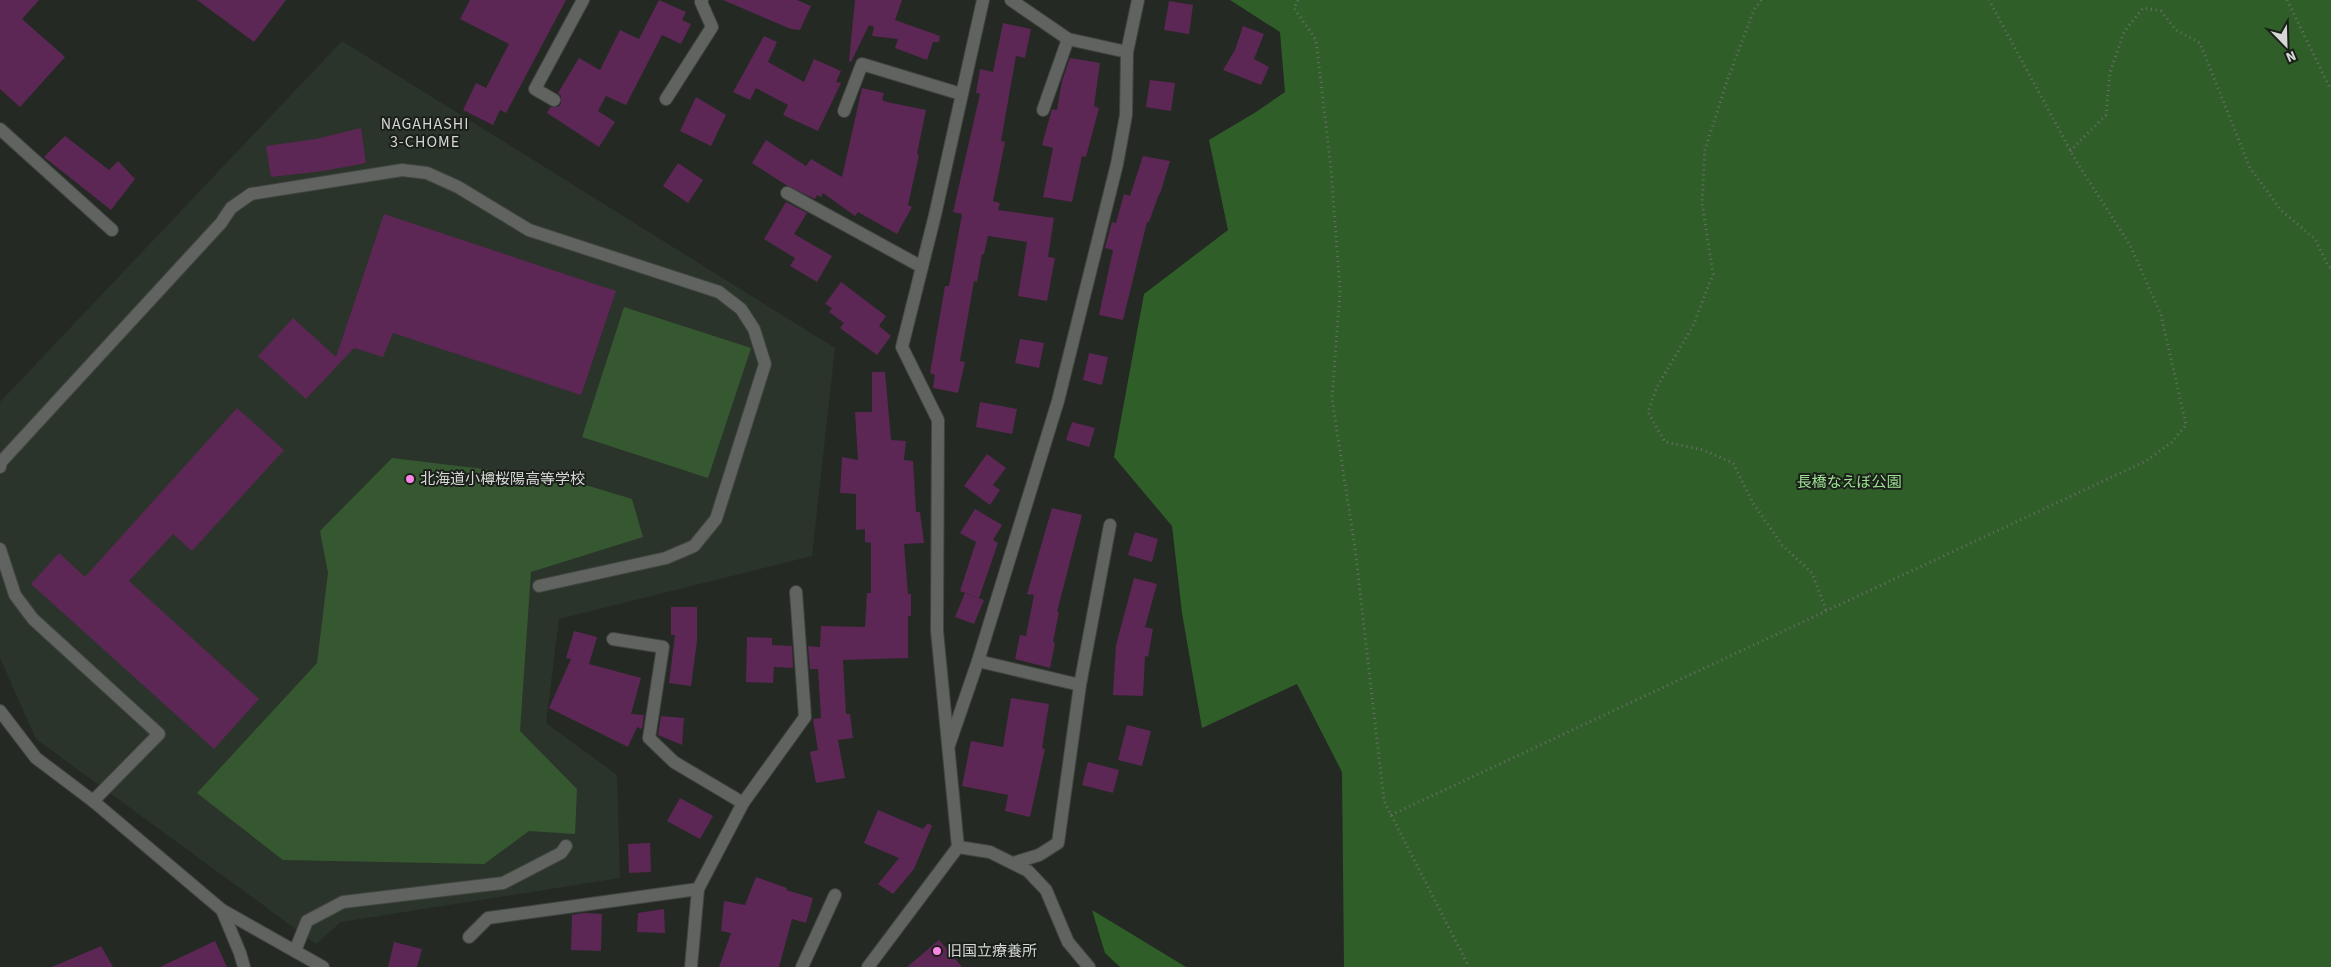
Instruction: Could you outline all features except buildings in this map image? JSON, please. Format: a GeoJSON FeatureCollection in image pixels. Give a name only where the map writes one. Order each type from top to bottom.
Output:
{"type":"FeatureCollection","features":[{"type":"Feature","properties":{"kind":"street"},"geometry":{"type":"LineString","coordinates":[[554,100],[535,90],[583,0]]}},
{"type":"Feature","properties":{"kind":"street"},"geometry":{"type":"LineString","coordinates":[[868,967],[958,847],[947,750],[937,631],[938,420],[902,347],[922,268],[983,0]]}},
{"type":"Feature","properties":{"kind":"street"},"geometry":{"type":"LineString","coordinates":[[1011,0],[1068,39],[1127,52]]}},
{"type":"Feature","properties":{"kind":"street"},"geometry":{"type":"LineString","coordinates":[[947,750],[978,661],[1058,401],[1117,164],[1126,115],[1127,52],[1138,0]]}},
{"type":"Feature","properties":{"kind":"street"},"geometry":{"type":"LineString","coordinates":[[666,99],[712,27],[700,1]]}},
{"type":"Feature","properties":{"kind":"street"},"geometry":{"type":"LineString","coordinates":[[1043,110],[1068,39]]}},
{"type":"Feature","properties":{"kind":"street"},"geometry":{"type":"LineString","coordinates":[[844,111],[862,64],[961,94]]}},
{"type":"Feature","properties":{"kind":"street"},"geometry":{"type":"LineString","coordinates":[[0,129],[112,230]]}},
{"type":"Feature","properties":{"kind":"street"},"geometry":{"type":"LineString","coordinates":[[0,467],[1,462],[220,223],[231,208],[251,194],[402,170],[427,173],[458,187],[529,230],[719,292],[741,309],[754,329],[765,364],[716,519],[694,546],[666,558],[539,586]]}},
{"type":"Feature","properties":{"kind":"street"},"geometry":{"type":"LineString","coordinates":[[787,193],[922,268]]}},
{"type":"Feature","properties":{"kind":"street"},"geometry":{"type":"LineString","coordinates":[[1013,863],[1040,854],[1058,843],[1080,686],[1110,525]]}},
{"type":"Feature","properties":{"kind":"street"},"geometry":{"type":"LineString","coordinates":[[0,549],[16,595],[33,619],[159,734],[93,801]]}},
{"type":"Feature","properties":{"kind":"street"},"geometry":{"type":"LineString","coordinates":[[691,967],[698,889],[743,803],[804,717],[796,592]]}},
{"type":"Feature","properties":{"kind":"street"},"geometry":{"type":"LineString","coordinates":[[614,639],[663,648],[649,738],[674,762],[743,803]]}},
{"type":"Feature","properties":{"kind":"street"},"geometry":{"type":"LineString","coordinates":[[978,661],[1080,686]]}},
{"type":"Feature","properties":{"kind":"street"},"geometry":{"type":"LineString","coordinates":[[0,711],[36,758],[93,801],[222,910],[323,967]]}},
{"type":"Feature","properties":{"kind":"street"},"geometry":{"type":"LineString","coordinates":[[295,951],[307,921],[344,902],[503,883],[561,853],[566,846]]}},
{"type":"Feature","properties":{"kind":"street"},"geometry":{"type":"LineString","coordinates":[[958,847],[990,852],[1028,871],[1046,890],[1068,942],[1089,967]]}},
{"type":"Feature","properties":{"kind":"street"},"geometry":{"type":"LineString","coordinates":[[469,937],[488,918],[698,889]]}},
{"type":"Feature","properties":{"kind":"street"},"geometry":{"type":"LineString","coordinates":[[802,967],[835,895]]}},
{"type":"Feature","properties":{"kind":"street"},"geometry":{"type":"LineString","coordinates":[[222,910],[244,967]]}},
{"type":"Feature","properties":{"kind":"path"},"geometry":{"type":"LineString","coordinates":[[1298,0],[1294,8],[1316,40],[1331,168],[1340,290],[1332,399],[1355,548],[1384,801],[1469,967]]}},
{"type":"Feature","properties":{"kind":"path"},"geometry":{"type":"LineString","coordinates":[[1761,0],[1754,10],[1727,81],[1705,150],[1702,203],[1713,274],[1693,326],[1657,387],[1648,412],[1665,442],[1703,450],[1733,463],[1754,503],[1782,545],[1812,573],[1826,610]]}},
{"type":"Feature","properties":{"kind":"path"},"geometry":{"type":"LineString","coordinates":[[1391,815],[2146,461],[2171,443],[2186,425],[2161,315],[2130,245],[2070,151],[1989,0]]}},
{"type":"Feature","properties":{"kind":"path"},"geometry":{"type":"LineString","coordinates":[[2287,0],[2331,90]]}},
{"type":"Feature","properties":{"kind":"path"},"geometry":{"type":"LineString","coordinates":[[2070,151],[2106,115],[2110,72],[2124,32],[2143,8],[2161,11],[2176,30],[2200,44],[2250,168],[2281,210],[2315,239],[2328,266],[2331,268]]}},
{"type":"Feature","properties":{"kind":"shaded area","name":"北海道小樽桜陽高等学校"},"geometry":{"type":"Polygon","coordinates":[[[342,41],[835,348],[812,556],[559,619],[546,723],[617,775],[620,878],[341,922],[316,944],[36,739],[0,658],[0,402],[342,41]]]}},
{"type":"Feature","properties":{"kind":"green space","name":"長橋なえぼ公園"},"geometry":{"type":"Polygon","coordinates":[[[1230,0],[2331,0],[2331,967],[1344,967],[1342,772],[1297,684],[1202,728],[1182,613],[1172,526],[1114,457],[1144,294],[1228,230],[1209,140],[1285,92],[1280,32],[1230,0]]]}},
{"type":"Feature","properties":{"kind":"green space"},"geometry":{"type":"Polygon","coordinates":[[[624,307],[751,348],[708,478],[582,437],[624,307]]]}},
{"type":"Feature","properties":{"kind":"green space"},"geometry":{"type":"Polygon","coordinates":[[[392,458],[566,479],[632,499],[643,537],[531,572],[520,731],[577,789],[575,834],[529,831],[484,864],[283,860],[197,793],[317,663],[328,573],[320,531],[392,458]]]}},
{"type":"Feature","properties":{"kind":"green space"},"geometry":{"type":"Polygon","coordinates":[[[1092,910],[1186,967],[1120,967],[1105,953],[1092,910]]]}},
{"type":"Feature","properties":{"kind":"place","name":"北海道小樽桜陽高等学校"},"geometry":{"type":"Point","coordinates":[410,479]}},
{"type":"Feature","properties":{"kind":"place","name":"旧国立療養所"},"geometry":{"type":"Point","coordinates":[937,951]}},
{"type":"Feature","properties":{"kind":"district","name":"NAGAHASHI 3-CHOME"},"geometry":{"type":"Point","coordinates":[425,132]}}]}
